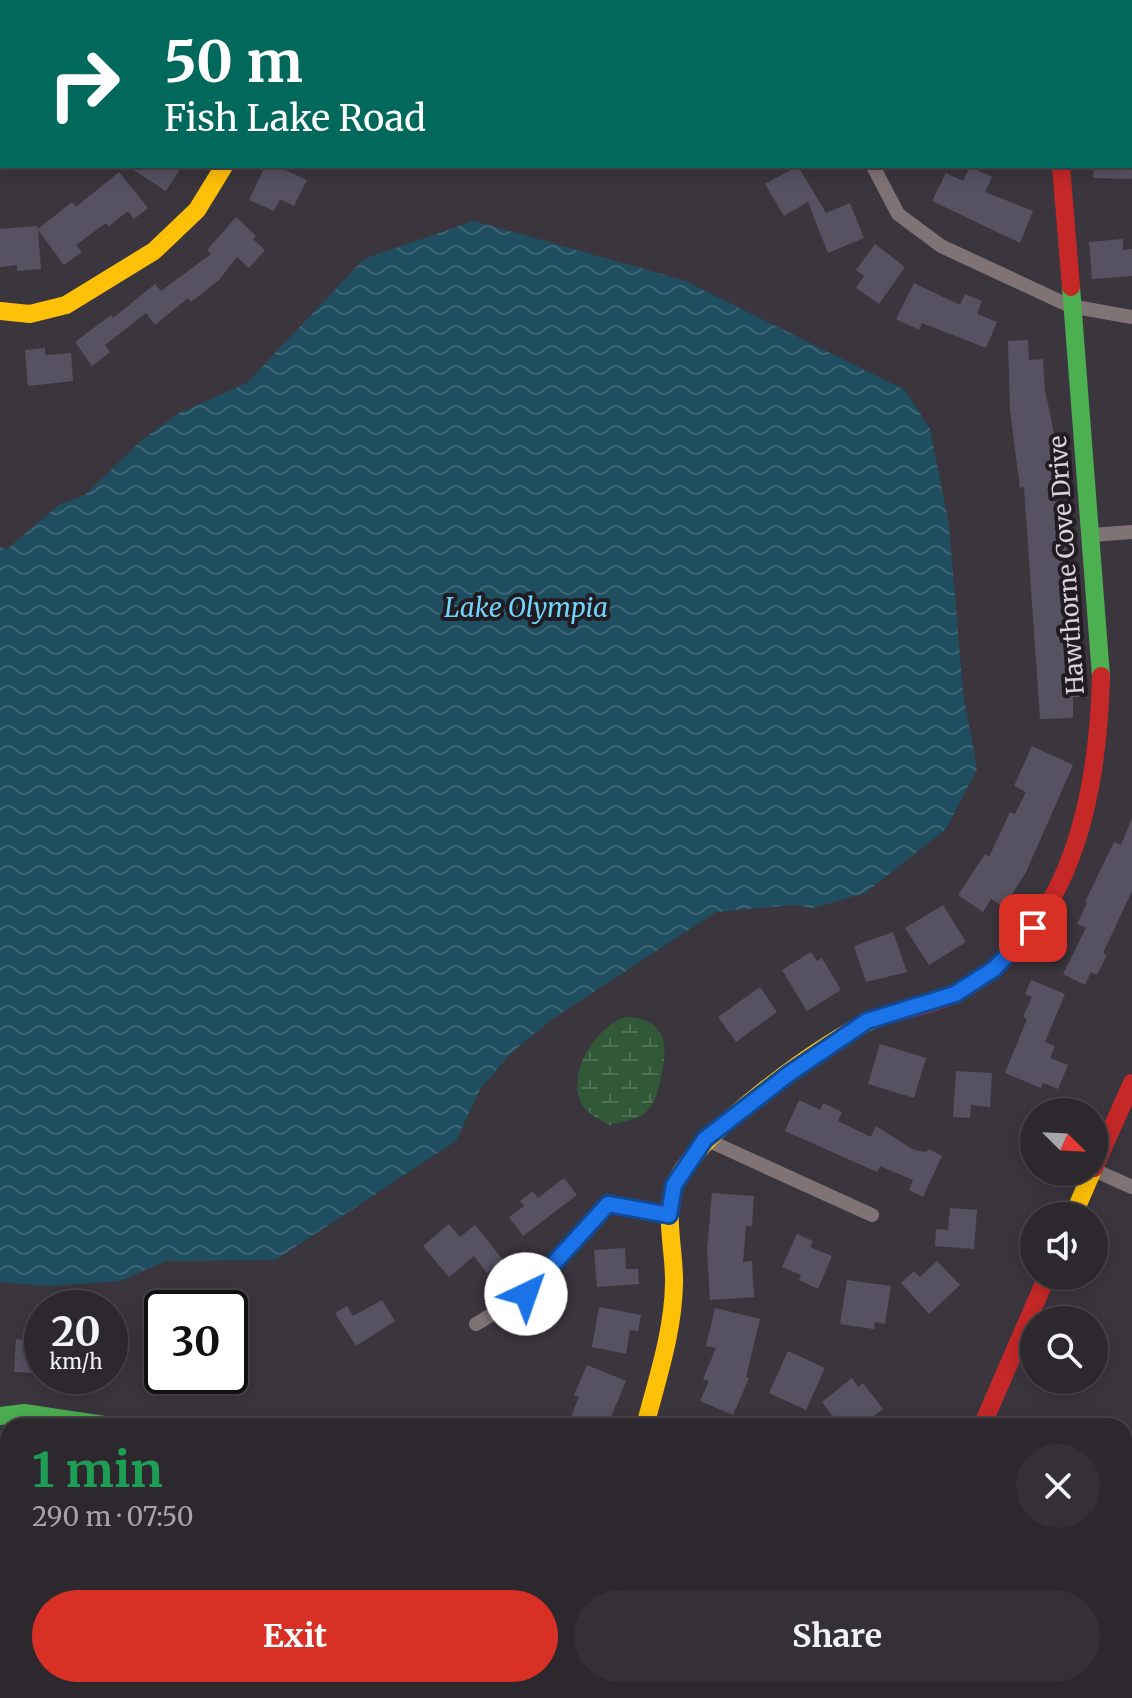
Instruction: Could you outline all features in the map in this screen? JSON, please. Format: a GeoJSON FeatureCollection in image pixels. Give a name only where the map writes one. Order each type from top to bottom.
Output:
{"type":"FeatureCollection","features":[{"type":"Feature","properties":{"kind":"street"},"geometry":{"type":"LineString","coordinates":[[0,311],[30,314],[66,305],[154,251],[197,210],[223,168]]}},
{"type":"Feature","properties":{"kind":"street"},"geometry":{"type":"LineString","coordinates":[[874,168],[898,214],[941,246],[1070,306],[1132,317]]}},
{"type":"Feature","properties":{"kind":"street","name":"Hawthorne Cove Drive"},"geometry":{"type":"LineString","coordinates":[[652,1418],[671,1327],[674,1281],[669,1215],[674,1185],[705,1139],[811,1056],[867,1021],[955,994],[994,969],[1033,928],[1062,879],[1088,811],[1100,727],[1102,655],[1070,306],[1061,168]]}},
{"type":"Feature","properties":{"kind":"street"},"geometry":{"type":"LineString","coordinates":[[1091,535],[1132,532]]}},
{"type":"Feature","properties":{"kind":"street"},"geometry":{"type":"LineString","coordinates":[[1108,1137],[1132,1083]]}},
{"type":"Feature","properties":{"kind":"street"},"geometry":{"type":"LineString","coordinates":[[705,1139],[872,1215]]}},
{"type":"Feature","properties":{"kind":"street"},"geometry":{"type":"LineString","coordinates":[[1108,1177],[1132,1187]]}},
{"type":"Feature","properties":{"kind":"street"},"geometry":{"type":"LineString","coordinates":[[476,1324],[526,1294],[608,1204],[669,1215]]}},
{"type":"Feature","properties":{"kind":"street"},"geometry":{"type":"LineString","coordinates":[[985,1418],[1041,1290]]}},
{"type":"Feature","properties":{"kind":"street"},"geometry":{"type":"LineString","coordinates":[[0,1416],[24,1413],[57,1418]]}},
{"type":"Feature","properties":{"kind":"green space"},"geometry":{"type":"Polygon","coordinates":[[[625,1017],[648,1022],[655,1027],[663,1041],[664,1061],[655,1099],[645,1113],[609,1125],[583,1106],[578,1093],[578,1080],[580,1067],[593,1042],[603,1031],[625,1017]]]}},
{"type":"Feature","properties":{"kind":"water","name":"Lake Olympia"},"geometry":{"type":"Polygon","coordinates":[[[474,221],[683,280],[905,390],[930,429],[949,525],[963,693],[977,769],[946,829],[865,893],[813,908],[791,905],[716,912],[554,1018],[512,1052],[480,1089],[456,1141],[275,1260],[166,1261],[120,1281],[51,1286],[0,1282],[0,547],[7,549],[59,505],[85,495],[142,440],[179,413],[247,383],[364,259],[474,221]]]}},
{"type":"Feature","properties":{"kind":"building"},"geometry":{"type":"Polygon","coordinates":[[[130,168],[181,168],[166,191],[130,168]]]}},
{"type":"Feature","properties":{"kind":"building"},"geometry":{"type":"Polygon","coordinates":[[[264,168],[280,168],[307,180],[294,206],[280,199],[274,211],[249,200],[264,168]]]}},
{"type":"Feature","properties":{"kind":"building"},"geometry":{"type":"Polygon","coordinates":[[[799,168],[826,213],[850,203],[864,238],[828,253],[808,202],[784,216],[765,184],[799,168]]]}},
{"type":"Feature","properties":{"kind":"building"},"geometry":{"type":"Polygon","coordinates":[[[972,168],[992,177],[985,192],[1033,211],[1020,243],[932,201],[946,173],[963,181],[972,168]]]}},
{"type":"Feature","properties":{"kind":"building"},"geometry":{"type":"Polygon","coordinates":[[[1094,168],[1132,168],[1132,179],[1093,178],[1094,168]]]}},
{"type":"Feature","properties":{"kind":"building"},"geometry":{"type":"Polygon","coordinates":[[[119,172],[148,208],[134,219],[128,211],[109,226],[106,223],[76,245],[82,252],[64,265],[38,230],[41,269],[17,271],[17,265],[0,267],[0,229],[37,226],[38,229],[72,202],[76,207],[119,172]]]}},
{"type":"Feature","properties":{"kind":"building"},"geometry":{"type":"Polygon","coordinates":[[[236,217],[256,236],[253,239],[265,250],[249,268],[237,257],[219,280],[191,302],[188,298],[155,325],[146,313],[105,345],[110,352],[92,366],[75,342],[111,315],[113,318],[155,284],[161,291],[211,254],[207,250],[236,217]]]}},
{"type":"Feature","properties":{"kind":"building"},"geometry":{"type":"Polygon","coordinates":[[[1123,239],[1123,250],[1132,249],[1132,276],[1092,279],[1089,242],[1123,239]]]}},
{"type":"Feature","properties":{"kind":"building"},"geometry":{"type":"Polygon","coordinates":[[[875,244],[905,267],[879,304],[856,288],[864,276],[856,270],[875,244]]]}},
{"type":"Feature","properties":{"kind":"building"},"geometry":{"type":"Polygon","coordinates":[[[914,283],[960,305],[965,294],[982,301],[977,314],[997,322],[986,348],[922,323],[919,330],[896,319],[914,283]]]}},
{"type":"Feature","properties":{"kind":"building"},"geometry":{"type":"Polygon","coordinates":[[[1028,340],[1029,360],[1043,359],[1045,390],[1064,481],[1055,483],[1058,518],[1068,518],[1075,617],[1078,617],[1080,697],[1073,697],[1073,718],[1040,719],[1024,487],[1020,488],[1010,409],[1008,341],[1028,340]]]}},
{"type":"Feature","properties":{"kind":"building"},"geometry":{"type":"Polygon","coordinates":[[[45,348],[45,355],[71,353],[73,381],[28,386],[25,350],[45,348]]]}},
{"type":"Feature","properties":{"kind":"building"},"geometry":{"type":"Polygon","coordinates":[[[1032,746],[1073,765],[1026,872],[1004,907],[991,899],[983,912],[958,895],[985,854],[989,857],[1010,812],[1015,814],[1026,792],[1014,786],[1032,746]]]}},
{"type":"Feature","properties":{"kind":"building"},"geometry":{"type":"Polygon","coordinates":[[[1132,818],[1132,891],[1103,953],[1107,955],[1097,975],[1091,972],[1085,985],[1063,974],[1086,928],[1077,924],[1114,842],[1121,845],[1132,818]]]}},
{"type":"Feature","properties":{"kind":"building"},"geometry":{"type":"Polygon","coordinates":[[[943,905],[966,942],[929,965],[905,928],[943,905]]]}},
{"type":"Feature","properties":{"kind":"building"},"geometry":{"type":"Polygon","coordinates":[[[893,932],[907,972],[866,982],[854,946],[893,932]]]}},
{"type":"Feature","properties":{"kind":"building"},"geometry":{"type":"Polygon","coordinates":[[[811,952],[817,961],[822,958],[841,990],[807,1011],[782,970],[811,952]]]}},
{"type":"Feature","properties":{"kind":"building"},"geometry":{"type":"Polygon","coordinates":[[[1031,980],[1065,994],[1045,1042],[1055,1046],[1050,1058],[1068,1065],[1058,1089],[1043,1083],[1041,1088],[1005,1073],[1027,1019],[1023,1017],[1032,997],[1025,994],[1031,980]]]}},
{"type":"Feature","properties":{"kind":"building"},"geometry":{"type":"Polygon","coordinates":[[[760,987],[777,1012],[736,1042],[718,1017],[760,987]]]}},
{"type":"Feature","properties":{"kind":"building"},"geometry":{"type":"Polygon","coordinates":[[[880,1044],[926,1058],[914,1098],[868,1084],[880,1044]]]}},
{"type":"Feature","properties":{"kind":"building"},"geometry":{"type":"Polygon","coordinates":[[[956,1071],[992,1073],[990,1107],[971,1105],[970,1118],[953,1117],[956,1071]]]}},
{"type":"Feature","properties":{"kind":"building"},"geometry":{"type":"Polygon","coordinates":[[[799,1100],[820,1110],[823,1103],[842,1112],[838,1121],[871,1137],[876,1126],[914,1150],[927,1152],[928,1149],[942,1156],[923,1197],[909,1190],[913,1180],[880,1166],[877,1172],[785,1131],[799,1100]]]}},
{"type":"Feature","properties":{"kind":"building"},"geometry":{"type":"Polygon","coordinates":[[[564,1178],[577,1195],[523,1236],[509,1217],[524,1206],[520,1201],[533,1191],[538,1198],[564,1178]]]}},
{"type":"Feature","properties":{"kind":"building"},"geometry":{"type":"Polygon","coordinates":[[[712,1193],[754,1196],[752,1226],[746,1226],[743,1262],[752,1261],[754,1297],[710,1300],[707,1250],[712,1193]]]}},
{"type":"Feature","properties":{"kind":"building"},"geometry":{"type":"Polygon","coordinates":[[[950,1208],[977,1210],[974,1249],[935,1246],[936,1229],[948,1230],[950,1208]]]}},
{"type":"Feature","properties":{"kind":"building"},"geometry":{"type":"Polygon","coordinates":[[[449,1224],[460,1237],[475,1225],[503,1260],[487,1273],[474,1256],[449,1277],[423,1246],[449,1224]]]}},
{"type":"Feature","properties":{"kind":"building"},"geometry":{"type":"Polygon","coordinates":[[[797,1234],[813,1241],[810,1247],[832,1256],[818,1289],[799,1280],[801,1275],[782,1267],[797,1234]]]}},
{"type":"Feature","properties":{"kind":"building"},"geometry":{"type":"Polygon","coordinates":[[[625,1248],[626,1269],[638,1269],[639,1284],[597,1287],[594,1250],[625,1248]]]}},
{"type":"Feature","properties":{"kind":"building"},"geometry":{"type":"Polygon","coordinates":[[[937,1261],[960,1285],[929,1314],[901,1283],[914,1271],[920,1277],[937,1261]]]}},
{"type":"Feature","properties":{"kind":"building"},"geometry":{"type":"Polygon","coordinates":[[[847,1280],[891,1286],[885,1324],[875,1322],[874,1329],[840,1324],[847,1280]]]}},
{"type":"Feature","properties":{"kind":"building"},"geometry":{"type":"Polygon","coordinates":[[[382,1300],[395,1321],[356,1346],[335,1313],[347,1306],[353,1316],[382,1300]]]}},
{"type":"Feature","properties":{"kind":"building"},"geometry":{"type":"Polygon","coordinates":[[[599,1307],[641,1315],[638,1331],[630,1330],[626,1354],[592,1347],[599,1307]]]}},
{"type":"Feature","properties":{"kind":"building"},"geometry":{"type":"Polygon","coordinates":[[[715,1308],[760,1319],[746,1377],[749,1378],[733,1415],[700,1401],[709,1381],[703,1379],[716,1348],[706,1346],[715,1308]]]}},
{"type":"Feature","properties":{"kind":"building"},"geometry":{"type":"Polygon","coordinates":[[[24,1330],[24,1372],[14,1372],[16,1339],[22,1340],[24,1330]]]}},
{"type":"Feature","properties":{"kind":"building"},"geometry":{"type":"Polygon","coordinates":[[[788,1351],[825,1368],[806,1410],[769,1393],[788,1351]]]}},
{"type":"Feature","properties":{"kind":"building"},"geometry":{"type":"Polygon","coordinates":[[[587,1365],[626,1381],[610,1418],[570,1418],[579,1397],[574,1395],[587,1365]]]}},
{"type":"Feature","properties":{"kind":"building"},"geometry":{"type":"Polygon","coordinates":[[[852,1378],[858,1387],[863,1383],[883,1409],[871,1418],[834,1418],[822,1402],[852,1378]]]}},
{"type":"Feature","properties":{"kind":"traffic: fast"},"geometry":{"type":"LineString","coordinates":[[1071,287],[1101,676]]}},
{"type":"Feature","properties":{"kind":"traffic: fast"},"geometry":{"type":"LineString","coordinates":[[0,1416],[24,1413],[57,1418]]}},
{"type":"Feature","properties":{"kind":"traffic: slow"},"geometry":{"type":"LineString","coordinates":[[0,311],[30,314],[66,305],[154,251],[197,210],[223,168]]}},
{"type":"Feature","properties":{"kind":"traffic: slow"},"geometry":{"type":"LineString","coordinates":[[647,1418],[671,1320],[674,1284],[671,1199],[685,1167],[733,1116],[765,1090],[831,1043],[881,1017]]}},
{"type":"Feature","properties":{"kind":"traffic: slow"},"geometry":{"type":"LineString","coordinates":[[1079,1202],[1086,1186]]}},
{"type":"Feature","properties":{"kind":"traffic: jam"},"geometry":{"type":"LineString","coordinates":[[1061,168],[1071,287]]}},
{"type":"Feature","properties":{"kind":"traffic: jam"},"geometry":{"type":"LineString","coordinates":[[881,1017],[948,997],[996,967],[1028,935],[1052,898],[1071,857],[1084,813],[1099,721],[1101,676]]}},
{"type":"Feature","properties":{"kind":"traffic: jam"},"geometry":{"type":"LineString","coordinates":[[1108,1137],[1132,1083]]}},
{"type":"Feature","properties":{"kind":"traffic: jam"},"geometry":{"type":"LineString","coordinates":[[985,1418],[1041,1290]]}},
{"type":"Feature","properties":{"kind":"route"},"geometry":{"type":"LineString","coordinates":[[526,1294],[608,1204],[669,1215],[674,1185],[705,1139],[811,1056],[867,1021],[955,994],[994,969],[1033,928]]}}]}
